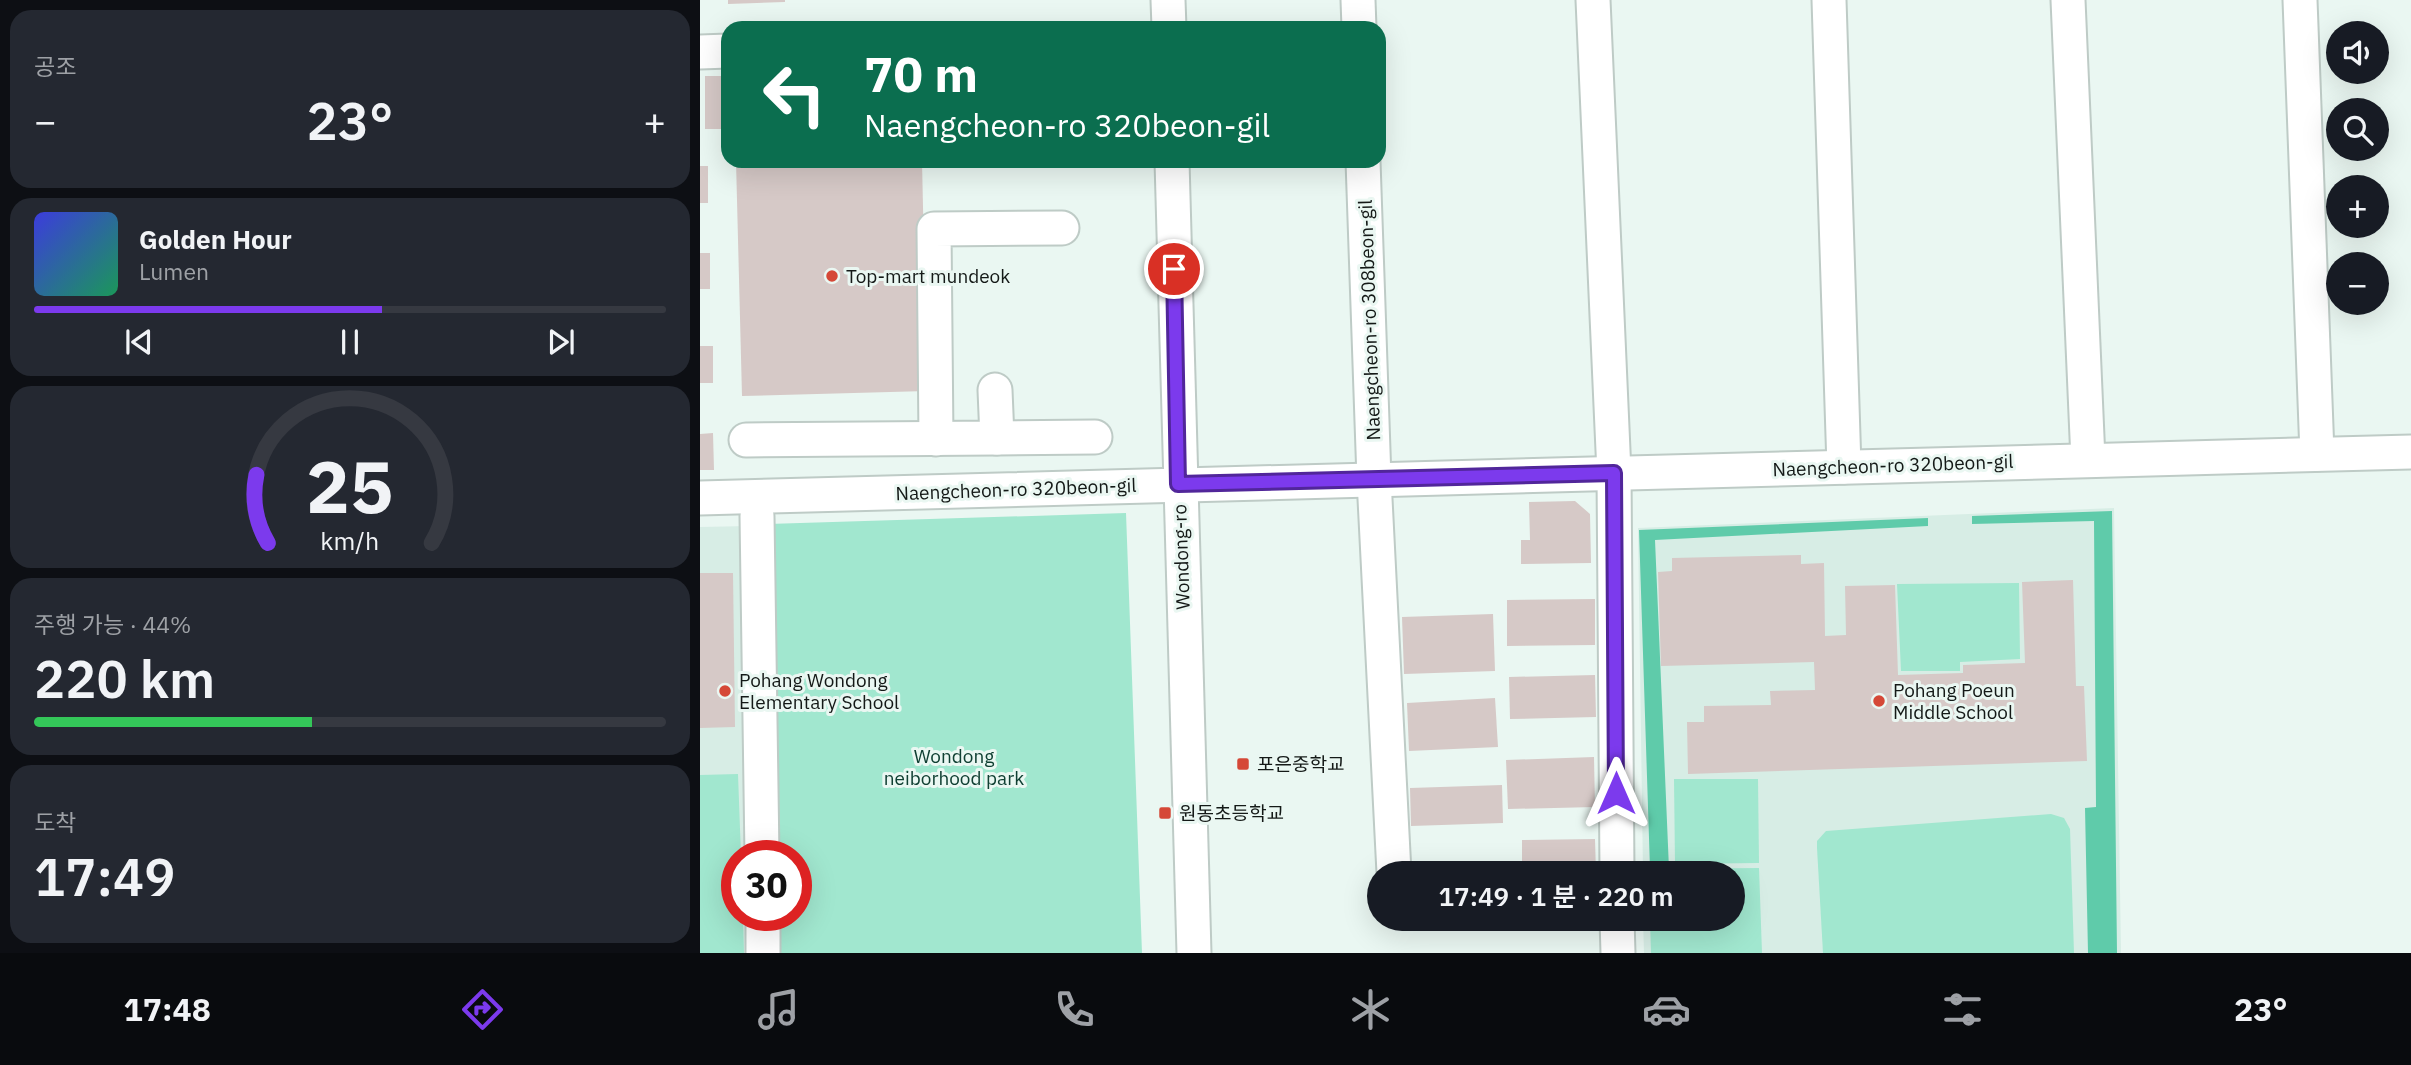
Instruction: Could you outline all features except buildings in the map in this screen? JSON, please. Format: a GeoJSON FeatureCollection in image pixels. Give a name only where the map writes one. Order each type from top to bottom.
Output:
{"type":"FeatureCollection","features":[{"type":"Feature","properties":{"kind":"street"},"geometry":{"type":"LineString","coordinates":[[1168,0],[1169,21]]}},
{"type":"Feature","properties":{"kind":"street"},"geometry":{"type":"LineString","coordinates":[[1358,0],[1359,21]]}},
{"type":"Feature","properties":{"kind":"street"},"geometry":{"type":"LineString","coordinates":[[1593,0],[1614,473],[1616,861]]}},
{"type":"Feature","properties":{"kind":"street"},"geometry":{"type":"LineString","coordinates":[[1829,0],[1844,467]]}},
{"type":"Feature","properties":{"kind":"street"},"geometry":{"type":"LineString","coordinates":[[2068,0],[2088,460]]}},
{"type":"Feature","properties":{"kind":"street"},"geometry":{"type":"LineString","coordinates":[[2300,0],[2317,454]]}},
{"type":"Feature","properties":{"kind":"street"},"geometry":{"type":"LineString","coordinates":[[700,52],[721,51]]}},
{"type":"Feature","properties":{"kind":"street","name":"Wondong-ro"},"geometry":{"type":"LineString","coordinates":[[1172,168],[1178,484],[1194,953]]}},
{"type":"Feature","properties":{"kind":"street","name":"Naengcheon-ro 308beon-gil"},"geometry":{"type":"LineString","coordinates":[[1363,168],[1374,479]]}},
{"type":"Feature","properties":{"kind":"street"},"geometry":{"type":"LineString","coordinates":[[920,492],[927,439],[934,229],[1062,228]]}},
{"type":"Feature","properties":{"kind":"street"},"geometry":{"type":"LineString","coordinates":[[995,390],[997,438]]}},
{"type":"Feature","properties":{"kind":"street"},"geometry":{"type":"LineString","coordinates":[[746,440],[1095,437]]}},
{"type":"Feature","properties":{"kind":"street","name":"Naengcheon-ro 320beon-gil"},"geometry":{"type":"LineString","coordinates":[[700,498],[2411,452]]}},
{"type":"Feature","properties":{"kind":"street"},"geometry":{"type":"LineString","coordinates":[[1374,479],[1393,861]]}},
{"type":"Feature","properties":{"kind":"street"},"geometry":{"type":"LineString","coordinates":[[757,516],[762,840]]}},
{"type":"Feature","properties":{"kind":"street"},"geometry":{"type":"LineString","coordinates":[[763,931],[763,953]]}},
{"type":"Feature","properties":{"kind":"street"},"geometry":{"type":"LineString","coordinates":[[1617,931],[1618,953]]}},
{"type":"Feature","properties":{"kind":"shaded area","name":"Pohang Poeun Middle School"},"geometry":{"type":"Polygon","coordinates":[[[2114,508],[2121,953],[1644,953],[1643,931],[1745,931],[1745,861],[1643,861],[1638,528],[2114,508]]]}},
{"type":"Feature","properties":{"kind":"shaded area","name":"Pohang Wondong Elementary School"},"geometry":{"type":"Polygon","coordinates":[[[749,526],[752,840],[721,840],[721,931],[752,931],[753,953],[700,953],[700,527],[749,526]]]}},
{"type":"Feature","properties":{"kind":"green space"},"geometry":{"type":"Polygon","coordinates":[[[2112,511],[2117,953],[2088,953],[2085,808],[2096,807],[2094,521],[1972,524],[1972,516],[2112,511]]]}},
{"type":"Feature","properties":{"kind":"green space","name":"Wondong neiborhood park"},"geometry":{"type":"Polygon","coordinates":[[[1126,513],[1142,953],[776,953],[776,931],[812,931],[812,840],[774,840],[768,524],[1126,513]]]}},
{"type":"Feature","properties":{"kind":"green space"},"geometry":{"type":"Polygon","coordinates":[[[1928,518],[1928,526],[1655,540],[1669,861],[1650,861],[1639,530],[1928,518]]]}},
{"type":"Feature","properties":{"kind":"green space"},"geometry":{"type":"Polygon","coordinates":[[[2019,583],[2020,659],[1960,662],[1960,671],[1901,671],[1897,584],[2019,583]]]}},
{"type":"Feature","properties":{"kind":"green space"},"geometry":{"type":"Polygon","coordinates":[[[738,774],[740,840],[721,840],[721,931],[743,931],[744,953],[700,953],[700,775],[738,774]]]}},
{"type":"Feature","properties":{"kind":"green space"},"geometry":{"type":"Polygon","coordinates":[[[1674,779],[1758,779],[1759,863],[1675,861],[1674,779]]]}},
{"type":"Feature","properties":{"kind":"green space"},"geometry":{"type":"Polygon","coordinates":[[[2051,814],[2064,818],[2070,829],[2074,953],[1823,953],[1817,841],[1826,831],[2051,814]]]}},
{"type":"Feature","properties":{"kind":"green space"},"geometry":{"type":"Polygon","coordinates":[[[1745,868],[1759,868],[1762,953],[1651,953],[1650,931],[1745,931],[1745,868]]]}},
{"type":"Feature","properties":{"kind":"place","name":"Top-mart mundeok"},"geometry":{"type":"Point","coordinates":[832,276]}},
{"type":"Feature","properties":{"kind":"place","name":"Pohang Wondong Elementary School"},"geometry":{"type":"Point","coordinates":[725,691]}},
{"type":"Feature","properties":{"kind":"place","name":"Pohang Poeun Middle School"},"geometry":{"type":"Point","coordinates":[1879,701]}},
{"type":"Feature","properties":{"kind":"place","name":"포은중학교"},"geometry":{"type":"Point","coordinates":[1243,764]}},
{"type":"Feature","properties":{"kind":"place","name":"원동초등학교"},"geometry":{"type":"Point","coordinates":[1165,813]}},
{"type":"Feature","properties":{"kind":"route"},"geometry":{"type":"LineString","coordinates":[[1174,269],[1178,484],[1614,473],[1616,793]]}}]}
